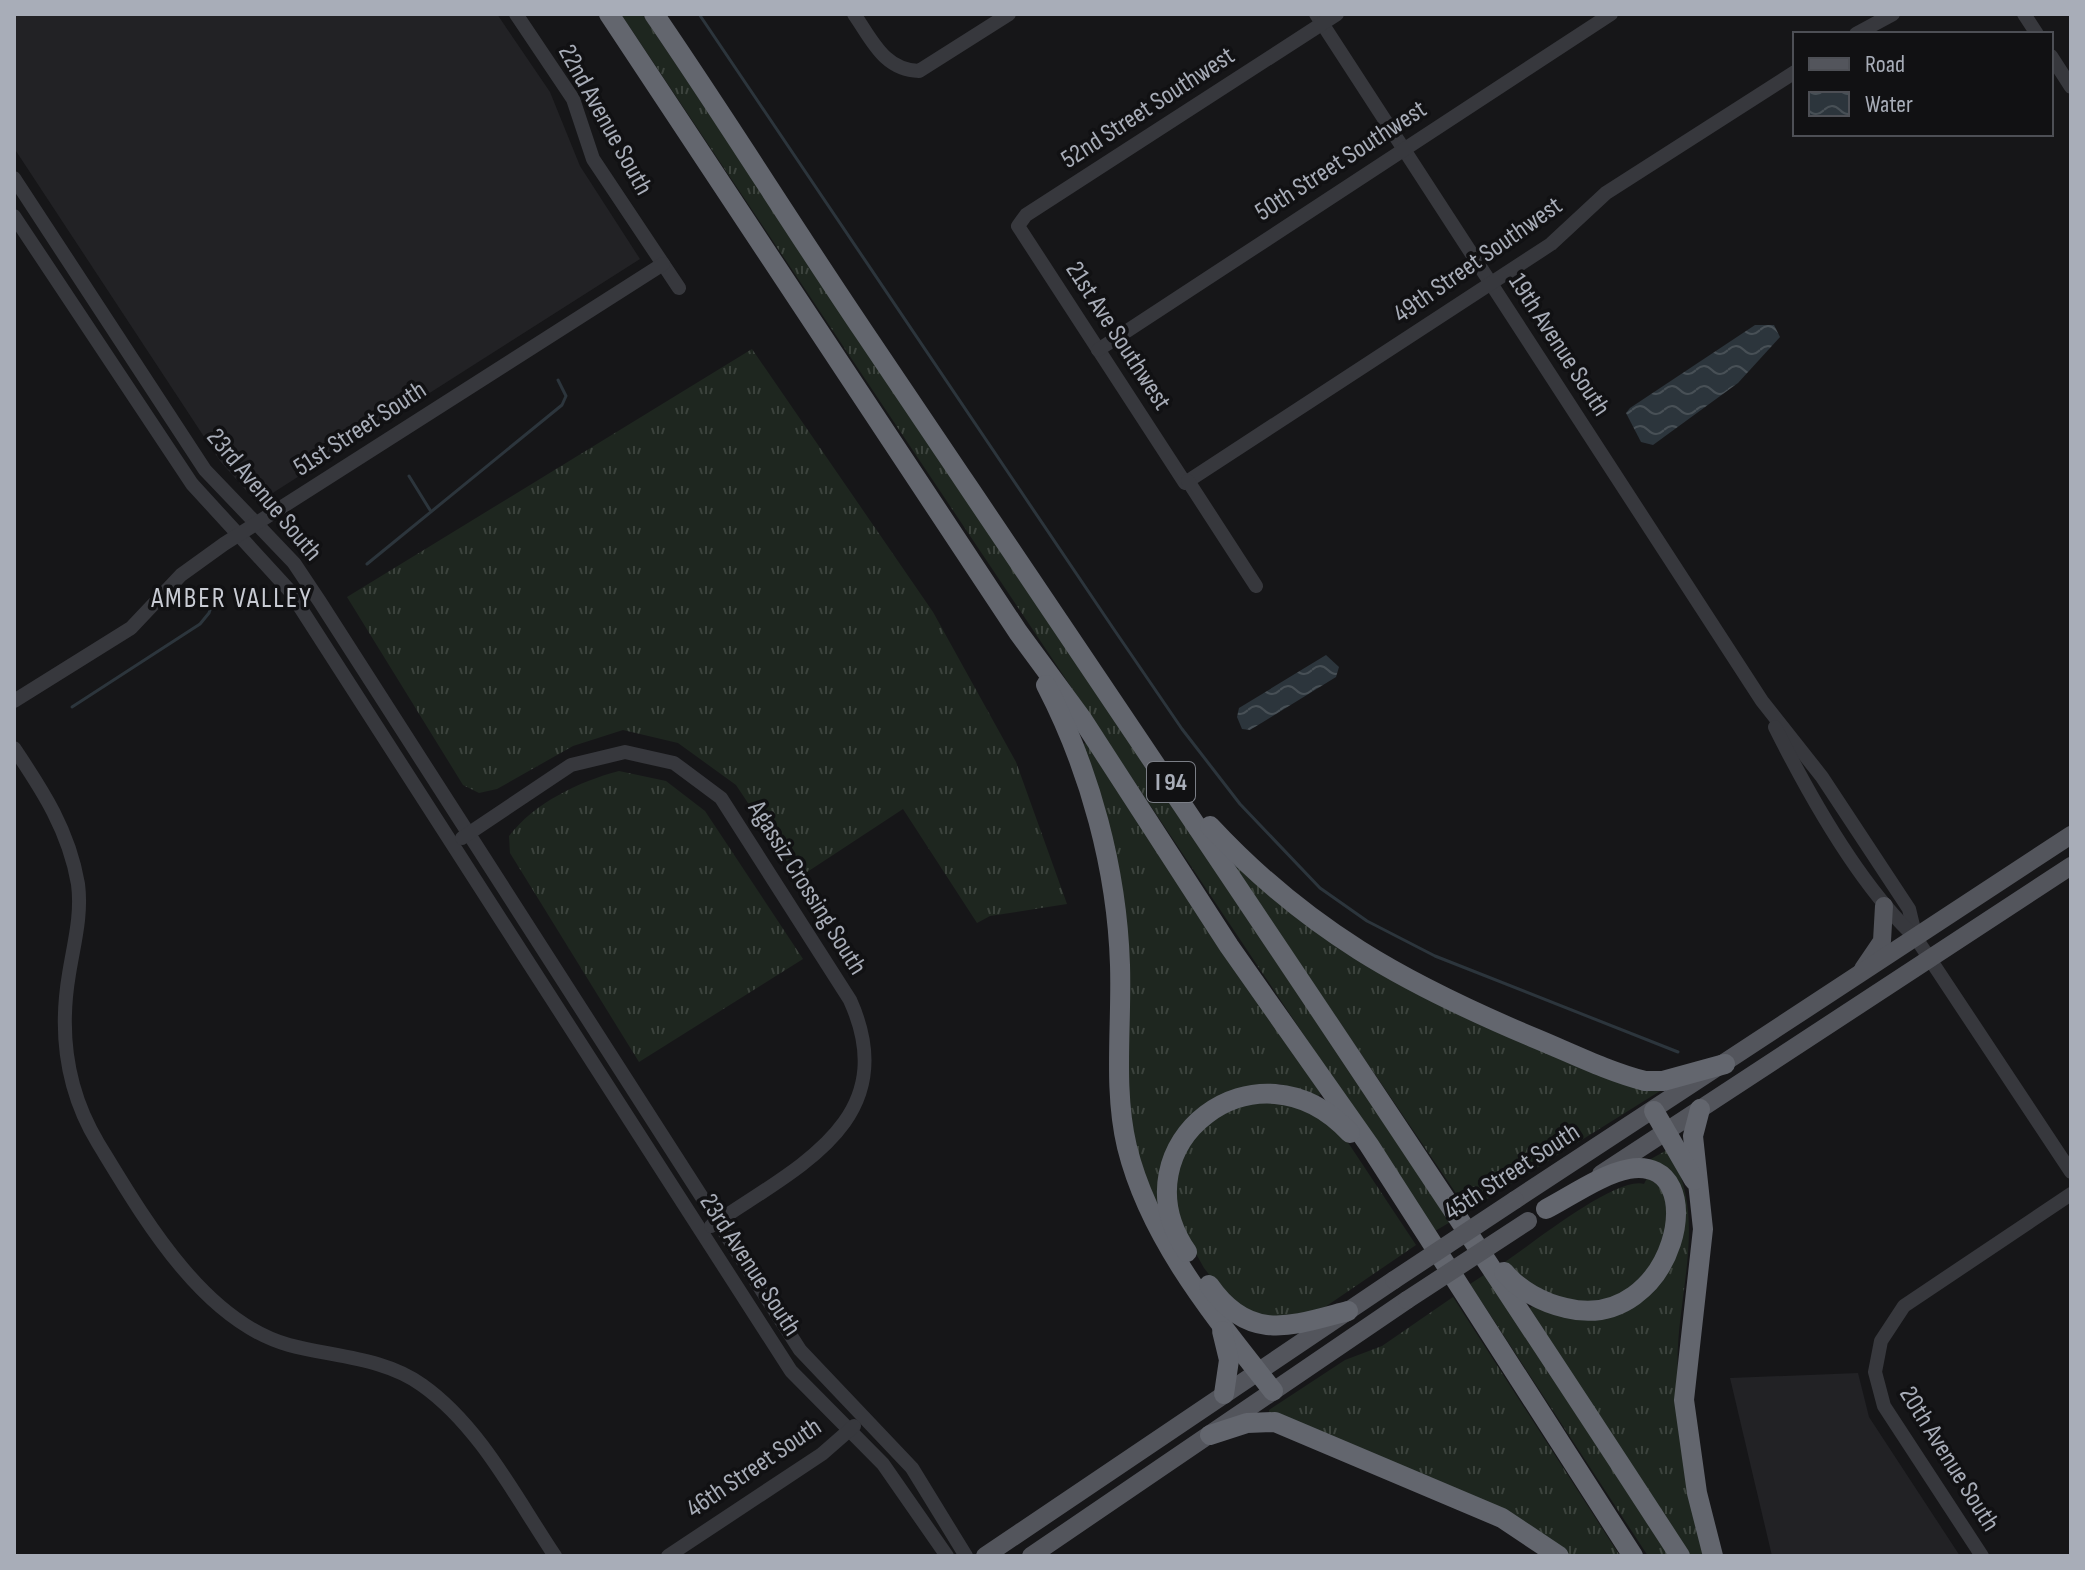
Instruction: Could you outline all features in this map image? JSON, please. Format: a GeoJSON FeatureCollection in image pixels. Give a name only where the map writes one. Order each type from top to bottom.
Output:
{"type":"FeatureCollection","features":[{"type":"Feature","properties":{"kind":"highway","name":"I 94"},"geometry":{"type":"LineString","coordinates":[[609,14],[1018,632],[1082,719],[1229,946],[1386,1172],[1633,1556]]}},
{"type":"Feature","properties":{"kind":"highway","name":"I 94"},"geometry":{"type":"LineString","coordinates":[[657,18],[824,273],[1175,788],[1281,955],[1680,1556]]}},
{"type":"Feature","properties":{"kind":"highway"},"geometry":{"type":"LineString","coordinates":[[1018,632],[1053,699],[1082,768],[1115,900],[1120,962],[1120,1087],[1127,1146],[1159,1232],[1216,1316],[1273,1391]]}},
{"type":"Feature","properties":{"kind":"highway"},"geometry":{"type":"LineString","coordinates":[[1175,788],[1230,848],[1298,910],[1365,957],[1443,1000],[1645,1081],[1663,1081],[1725,1064]]}},
{"type":"Feature","properties":{"kind":"highway"},"geometry":{"type":"LineString","coordinates":[[1348,1311],[1274,1328],[1256,1324],[1229,1309],[1218,1298],[1175,1232],[1168,1205],[1173,1157],[1200,1118],[1218,1105],[1244,1096],[1285,1093],[1324,1110],[1386,1172]]}},
{"type":"Feature","properties":{"kind":"highway"},"geometry":{"type":"LineString","coordinates":[[1700,1109],[1693,1136],[1703,1229],[1684,1400],[1697,1493],[1713,1556]]}},
{"type":"Feature","properties":{"kind":"highway"},"geometry":{"type":"LineString","coordinates":[[1654,1111],[1701,1195]]}},
{"type":"Feature","properties":{"kind":"highway"},"geometry":{"type":"LineString","coordinates":[[1447,1201],[1513,1283],[1550,1304],[1572,1310],[1601,1309],[1642,1291],[1668,1257],[1676,1230],[1675,1197],[1670,1186],[1653,1172],[1643,1170],[1629,1169],[1546,1209]]}},
{"type":"Feature","properties":{"kind":"highway"},"geometry":{"type":"LineString","coordinates":[[1216,1316],[1229,1360],[1224,1394]]}},
{"type":"Feature","properties":{"kind":"highway"},"geometry":{"type":"LineString","coordinates":[[1210,1435],[1247,1423],[1275,1422],[1502,1518],[1559,1556]]}},
{"type":"Feature","properties":{"kind":"main road","name":"45th Street South"},"geometry":{"type":"LineString","coordinates":[[985,1556],[1394,1280],[2071,835]]}},
{"type":"Feature","properties":{"kind":"main road","name":"45th Street South"},"geometry":{"type":"LineString","coordinates":[[1031,1556],[1407,1300],[1931,961],[2071,866]]}},
{"type":"Feature","properties":{"kind":"main road"},"geometry":{"type":"LineString","coordinates":[[1858,977],[1882,941],[1884,906]]}},
{"type":"Feature","properties":{"kind":"street","name":"22nd Avenue South"},"geometry":{"type":"LineString","coordinates":[[516,14],[573,99],[593,159],[679,288]]}},
{"type":"Feature","properties":{"kind":"street"},"geometry":{"type":"LineString","coordinates":[[854,14],[890,64],[919,71],[1009,14]]}},
{"type":"Feature","properties":{"kind":"street","name":"52nd Street Southwest"},"geometry":{"type":"LineString","coordinates":[[1026,215],[1319,19],[1337,14]]}},
{"type":"Feature","properties":{"kind":"street","name":"50th Street Southwest"},"geometry":{"type":"LineString","coordinates":[[1098,350],[1611,14]]}},
{"type":"Feature","properties":{"kind":"street"},"geometry":{"type":"LineString","coordinates":[[1860,32],[1893,14]]}},
{"type":"Feature","properties":{"kind":"street"},"geometry":{"type":"LineString","coordinates":[[2024,14],[2036,32]]}},
{"type":"Feature","properties":{"kind":"street","name":"19th Avenue South"},"geometry":{"type":"LineString","coordinates":[[1319,19],[1762,701],[1822,777],[1909,909],[1916,938]]}},
{"type":"Feature","properties":{"kind":"street"},"geometry":{"type":"LineString","coordinates":[[2053,59],[2071,87]]}},
{"type":"Feature","properties":{"kind":"street","name":"49th Street Southwest"},"geometry":{"type":"LineString","coordinates":[[1186,482],[1551,244],[1606,193],[1793,73]]}},
{"type":"Feature","properties":{"kind":"street","name":"23rd Avenue South"},"geometry":{"type":"LineString","coordinates":[[14,178],[205,470],[294,563],[800,1350],[912,1468],[966,1556]]}},
{"type":"Feature","properties":{"kind":"street","name":"21st Ave Southwest"},"geometry":{"type":"LineString","coordinates":[[1026,215],[1018,226],[1256,586]]}},
{"type":"Feature","properties":{"kind":"street","name":"23rd Avenue South"},"geometry":{"type":"LineString","coordinates":[[14,216],[164,445],[205,500],[289,590],[791,1371],[883,1464],[947,1556]]}},
{"type":"Feature","properties":{"kind":"street","name":"51st Street South"},"geometry":{"type":"LineString","coordinates":[[14,701],[131,628],[181,575],[239,535],[663,264]]}},
{"type":"Feature","properties":{"kind":"street","name":"19th Avenue South"},"geometry":{"type":"LineString","coordinates":[[1762,701],[1796,770],[1884,906],[1916,938],[2071,1172]]}},
{"type":"Feature","properties":{"kind":"street"},"geometry":{"type":"LineString","coordinates":[[14,748],[56,813],[70,849],[78,886],[79,921],[62,1033],[76,1096],[105,1154],[193,1281],[219,1308],[264,1335],[288,1344],[389,1368],[420,1383],[446,1405],[481,1446],[555,1556]]}},
{"type":"Feature","properties":{"kind":"street","name":"Agassiz Crossing South"},"geometry":{"type":"LineString","coordinates":[[451,846],[571,765],[625,752],[674,763],[721,798],[850,1000],[862,1027],[866,1052],[859,1096],[834,1138],[797,1169],[701,1233]]}},
{"type":"Feature","properties":{"kind":"street","name":"23rd Avenue South"},"geometry":{"type":"LineString","coordinates":[[495,914],[511,923],[541,965],[551,965]]}},
{"type":"Feature","properties":{"kind":"street","name":"23rd Avenue South"},"geometry":{"type":"LineString","coordinates":[[537,980],[547,975],[553,978],[577,1015],[586,1019]]}},
{"type":"Feature","properties":{"kind":"street","name":"20th Avenue South"},"geometry":{"type":"LineString","coordinates":[[1982,1556],[1896,1426],[1877,1387],[1875,1372],[1881,1341],[1904,1306],[2071,1194]]}},
{"type":"Feature","properties":{"kind":"street","name":"46th Street South"},"geometry":{"type":"LineString","coordinates":[[668,1556],[822,1454],[865,1417]]}},
{"type":"Feature","properties":{"kind":"shaded area"},"geometry":{"type":"Polygon","coordinates":[[[14,14],[497,14],[550,92],[580,166],[640,259],[257,503],[220,461],[14,148],[14,14]]]}},
{"type":"Feature","properties":{"kind":"shaded area"},"geometry":{"type":"Polygon","coordinates":[[[1858,1373],[1869,1417],[1960,1556],[1772,1556],[1730,1378],[1858,1373]]]}},
{"type":"Feature","properties":{"kind":"green space"},"geometry":{"type":"Polygon","coordinates":[[[621,14],[642,14],[1452,1221],[1435,1231],[621,14]]]}},
{"type":"Feature","properties":{"kind":"green space"},"geometry":{"type":"Polygon","coordinates":[[[752,349],[933,612],[1016,762],[1067,904],[990,916],[977,923],[903,809],[798,878],[736,785],[678,743],[623,730],[573,746],[497,789],[479,793],[463,785],[347,597],[752,349]]]}},
{"type":"Feature","properties":{"kind":"green space"},"geometry":{"type":"Polygon","coordinates":[[[1086,742],[1321,1094],[1317,1097],[1280,1084],[1260,1084],[1236,1091],[1197,1114],[1158,1216],[1137,1161],[1127,1093],[1127,1025],[1080,748],[1086,742]]]}},
{"type":"Feature","properties":{"kind":"green space"},"geometry":{"type":"Polygon","coordinates":[[[619,771],[666,781],[705,811],[803,959],[639,1062],[510,853],[509,836],[531,813],[574,787],[619,771]]]}},
{"type":"Feature","properties":{"kind":"green space"},"geometry":{"type":"Polygon","coordinates":[[[1240,862],[1337,946],[1668,1086],[1468,1211],[1234,867],[1240,862]]]}},
{"type":"Feature","properties":{"kind":"green space"},"geometry":{"type":"Polygon","coordinates":[[[1280,1098],[1337,1126],[1416,1245],[1325,1307],[1274,1323],[1229,1300],[1204,1268],[1179,1223],[1175,1178],[1188,1145],[1222,1109],[1280,1098]]]}},
{"type":"Feature","properties":{"kind":"green space"},"geometry":{"type":"Polygon","coordinates":[[[1667,1150],[1680,1175],[1687,1202],[1688,1259],[1678,1347],[1678,1375],[1686,1443],[1706,1556],[1689,1556],[1529,1309],[1534,1304],[1556,1313],[1661,1282],[1675,1258],[1684,1221],[1649,1166],[1649,1160],[1667,1150]]]}},
{"type":"Feature","properties":{"kind":"green space"},"geometry":{"type":"Polygon","coordinates":[[[1647,1178],[1657,1184],[1670,1203],[1661,1260],[1618,1297],[1570,1304],[1520,1279],[1505,1262],[1595,1200],[1631,1184],[1644,1184],[1647,1178]]]}},
{"type":"Feature","properties":{"kind":"green space"},"geometry":{"type":"Polygon","coordinates":[[[1487,1273],[1670,1556],[1648,1556],[1470,1284],[1487,1273]]]}},
{"type":"Feature","properties":{"kind":"green space"},"geometry":{"type":"Polygon","coordinates":[[[1453,1297],[1620,1556],[1570,1556],[1513,1518],[1269,1415],[1269,1410],[1345,1360],[1382,1346],[1453,1297]]]}},
{"type":"Feature","properties":{"kind":"water"},"geometry":{"type":"Polygon","coordinates":[[[1755,325],[1774,325],[1780,337],[1738,383],[1653,445],[1641,442],[1626,413],[1630,408],[1755,325]]]}},
{"type":"Feature","properties":{"kind":"water"},"geometry":{"type":"Polygon","coordinates":[[[1326,655],[1339,667],[1336,677],[1250,730],[1242,729],[1237,717],[1239,708],[1326,655]]]}},
{"type":"Feature","properties":{"kind":"waterway"},"geometry":{"type":"LineString","coordinates":[[699,14],[1182,729],[1240,804],[1320,888],[1367,921],[1435,956],[1678,1052]]}},
{"type":"Feature","properties":{"kind":"waterway"},"geometry":{"type":"LineString","coordinates":[[367,564],[562,405],[566,396],[558,380]]}},
{"type":"Feature","properties":{"kind":"waterway"},"geometry":{"type":"LineString","coordinates":[[409,476],[430,510]]}},
{"type":"Feature","properties":{"kind":"waterway"},"geometry":{"type":"LineString","coordinates":[[72,707],[200,624],[209,613],[215,595]]}},
{"type":"Feature","properties":{"kind":"district","name":"AMBER VALLEY"},"geometry":{"type":"Point","coordinates":[232,598]}}]}
